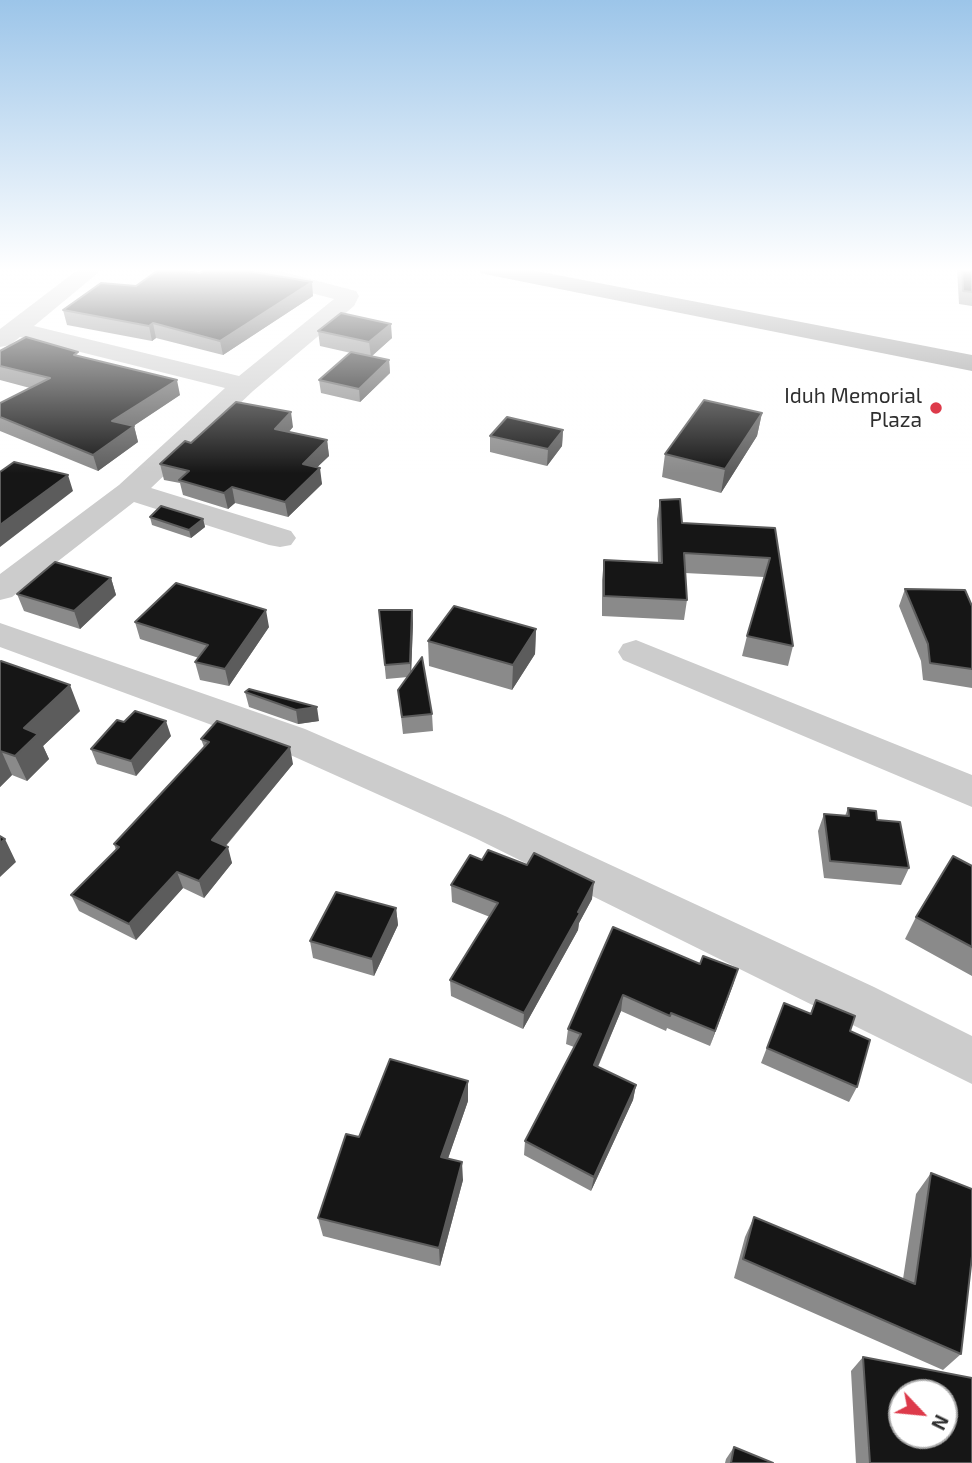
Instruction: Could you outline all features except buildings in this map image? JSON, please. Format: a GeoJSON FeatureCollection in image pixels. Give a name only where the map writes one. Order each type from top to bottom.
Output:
{"type":"FeatureCollection","features":[{"type":"Feature","properties":{"kind":"highway"},"geometry":{"type":"LineString","coordinates":[[836,336],[972,363]]}},
{"type":"Feature","properties":{"kind":"highway"},"geometry":{"type":"LineString","coordinates":[[893,336],[972,352]]}},
{"type":"Feature","properties":{"kind":"street"},"geometry":{"type":"LineString","coordinates":[[15,336],[244,386]]}},
{"type":"Feature","properties":{"kind":"street"},"geometry":{"type":"LineString","coordinates":[[0,590],[130,491],[244,386],[304,336]]}},
{"type":"Feature","properties":{"kind":"street"},"geometry":{"type":"LineString","coordinates":[[130,491],[280,538]]}},
{"type":"Feature","properties":{"kind":"street"},"geometry":{"type":"LineString","coordinates":[[0,634],[303,744],[502,832],[857,1002],[972,1061]]}},
{"type":"Feature","properties":{"kind":"street"},"geometry":{"type":"LineString","coordinates":[[636,652],[972,792]]}},
{"type":"Feature","properties":{"kind":"place","name":"Iduh Memorial Plaza"},"geometry":{"type":"Point","coordinates":[936,408]}}]}
